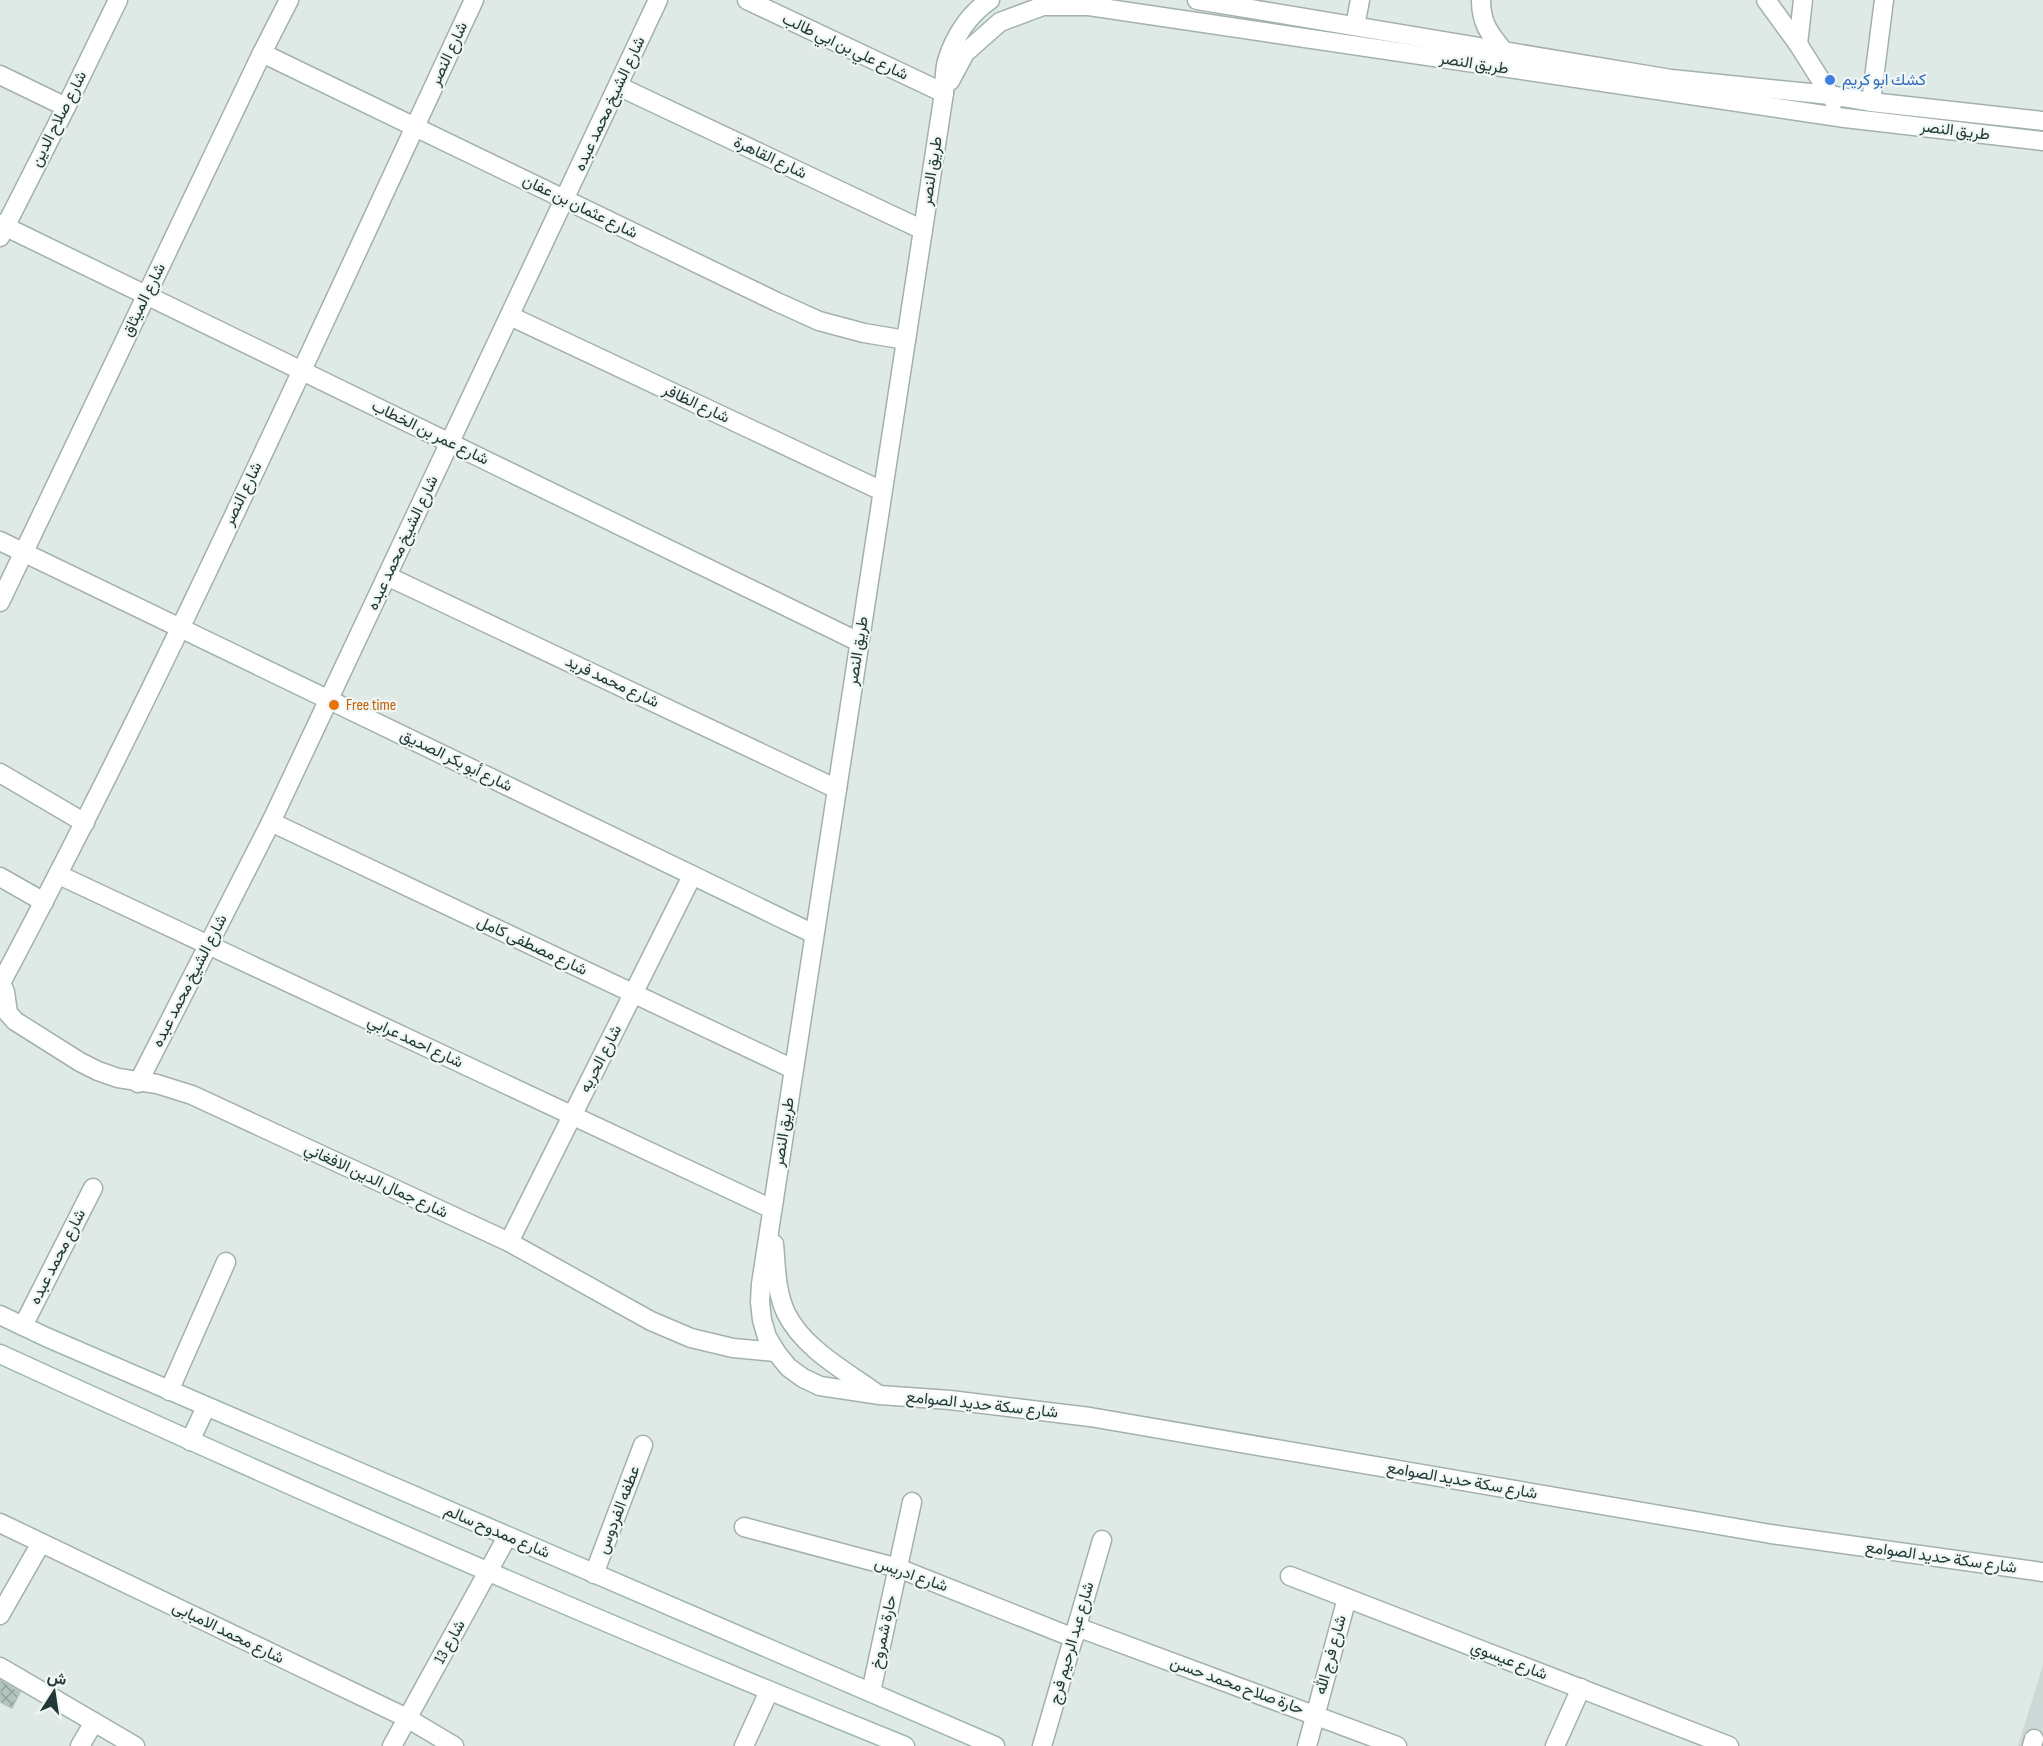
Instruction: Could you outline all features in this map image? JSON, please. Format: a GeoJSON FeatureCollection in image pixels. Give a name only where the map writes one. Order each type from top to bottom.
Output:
{"type":"FeatureCollection","features":[{"type":"Feature","properties":{"kind":"street","name":"شارع صلاح الدين"},"geometry":{"type":"LineString","coordinates":[[2,229],[66,107],[118,0]]}},
{"type":"Feature","properties":{"kind":"street","name":"شارع الميثاق"},"geometry":{"type":"LineString","coordinates":[[0,602],[289,0]]}},
{"type":"Feature","properties":{"kind":"street","name":"شارع النصر"},"geometry":{"type":"LineString","coordinates":[[1,982],[85,823],[179,628],[302,371],[474,0]]}},
{"type":"Feature","properties":{"kind":"street","name":"شارع الشيخ محمد عبده"},"geometry":{"type":"LineString","coordinates":[[138,1083],[271,822],[658,0]]}},
{"type":"Feature","properties":{"kind":"street","name":"شارع علي بن ابي طالب"},"geometry":{"type":"LineString","coordinates":[[747,0],[944,93]]}},
{"type":"Feature","properties":{"kind":"street","name":"طريق النصر"},"geometry":{"type":"LineString","coordinates":[[772,1209],[944,93],[947,61],[959,32],[980,7],[990,0]]}},
{"type":"Feature","properties":{"kind":"street","name":"طريق النصر"},"geometry":{"type":"LineString","coordinates":[[1198,0],[1281,7],[1355,26],[1671,79],[1830,95],[1871,102],[2043,121]]}},
{"type":"Feature","properties":{"kind":"street"},"geometry":{"type":"LineString","coordinates":[[1355,26],[1360,0]]}},
{"type":"Feature","properties":{"kind":"street"},"geometry":{"type":"LineString","coordinates":[[1481,0],[1481,11],[1486,29],[1503,50]]}},
{"type":"Feature","properties":{"kind":"street"},"geometry":{"type":"LineString","coordinates":[[1766,0],[1798,44],[1845,118]]}},
{"type":"Feature","properties":{"kind":"street"},"geometry":{"type":"LineString","coordinates":[[1798,44],[1803,0]]}},
{"type":"Feature","properties":{"kind":"street"},"geometry":{"type":"LineString","coordinates":[[1871,102],[1884,0]]}},
{"type":"Feature","properties":{"kind":"street","name":"طريق النصر"},"geometry":{"type":"LineString","coordinates":[[944,93],[965,53],[1000,22],[1043,6],[1089,6],[1845,118],[2043,141]]}},
{"type":"Feature","properties":{"kind":"street","name":"شارع عثمان بن عفان"},"geometry":{"type":"LineString","coordinates":[[262,53],[819,321],[864,333],[906,340]]}},
{"type":"Feature","properties":{"kind":"street"},"geometry":{"type":"LineString","coordinates":[[0,75],[66,107]]}},
{"type":"Feature","properties":{"kind":"street","name":"شارع القاهرة"},"geometry":{"type":"LineString","coordinates":[[618,86],[923,230]]}},
{"type":"Feature","properties":{"kind":"street","name":"شارع عمر بن الخطاب"},"geometry":{"type":"LineString","coordinates":[[2,229],[146,295],[859,642]]}},
{"type":"Feature","properties":{"kind":"street","name":"شارع الظافر"},"geometry":{"type":"LineString","coordinates":[[510,316],[882,491]]}},
{"type":"Feature","properties":{"kind":"street","name":"شارع أبو بكر الصديق"},"geometry":{"type":"LineString","coordinates":[[0,542],[814,934]]}},
{"type":"Feature","properties":{"kind":"street","name":"شارع محمد فريد"},"geometry":{"type":"LineString","coordinates":[[387,576],[837,789]]}},
{"type":"Feature","properties":{"kind":"street"},"geometry":{"type":"LineString","coordinates":[[0,773],[85,823]]}},
{"type":"Feature","properties":{"kind":"street","name":"شارع مصطفى كامل"},"geometry":{"type":"LineString","coordinates":[[271,822],[793,1069]]}},
{"type":"Feature","properties":{"kind":"street","name":"شارع احمد عرابي"},"geometry":{"type":"LineString","coordinates":[[59,874],[772,1209]]}},
{"type":"Feature","properties":{"kind":"street","name":"شارع الحريه"},"geometry":{"type":"LineString","coordinates":[[509,1242],[692,876]]}},
{"type":"Feature","properties":{"kind":"street"},"geometry":{"type":"LineString","coordinates":[[0,877],[44,902]]}},
{"type":"Feature","properties":{"kind":"street","name":"شارع جمال الدين الافغاني"},"geometry":{"type":"LineString","coordinates":[[1,982],[8,1013],[20,1025],[98,1071],[138,1083],[166,1086],[192,1095],[509,1242],[651,1321],[681,1334],[733,1348],[776,1352]]}},
{"type":"Feature","properties":{"kind":"street","name":"شارع محمد عبده"},"geometry":{"type":"LineString","coordinates":[[23,1326],[93,1188]]}},
{"type":"Feature","properties":{"kind":"street"},"geometry":{"type":"LineString","coordinates":[[772,1209],[777,1281],[786,1312],[804,1339],[880,1395]]}},
{"type":"Feature","properties":{"kind":"street","name":"شارع سكة حديد الصوامع"},"geometry":{"type":"LineString","coordinates":[[772,1209],[760,1302],[762,1320],[767,1337],[788,1367],[803,1378],[820,1386],[880,1395],[950,1400],[1090,1417],[1771,1534],[2043,1572]]}},
{"type":"Feature","properties":{"kind":"street"},"geometry":{"type":"LineString","coordinates":[[170,1391],[226,1262]]}},
{"type":"Feature","properties":{"kind":"street","name":"شارع ممدوح سالم"},"geometry":{"type":"LineString","coordinates":[[0,1315],[206,1407],[995,1746]]}},
{"type":"Feature","properties":{"kind":"street"},"geometry":{"type":"LineString","coordinates":[[0,1354],[190,1441],[489,1572],[904,1746]]}},
{"type":"Feature","properties":{"kind":"street"},"geometry":{"type":"LineString","coordinates":[[190,1441],[206,1407]]}},
{"type":"Feature","properties":{"kind":"street","name":"عطفه الفردوس"},"geometry":{"type":"LineString","coordinates":[[594,1574],[643,1445]]}},
{"type":"Feature","properties":{"kind":"street","name":"حارة شمروخ"},"geometry":{"type":"LineString","coordinates":[[871,1692],[912,1502]]}},
{"type":"Feature","properties":{"kind":"street","name":"شارع محمد الامبابى"},"geometry":{"type":"LineString","coordinates":[[0,1522],[407,1718],[454,1746]]}},
{"type":"Feature","properties":{"kind":"street","name":"شارع ادريس"},"geometry":{"type":"LineString","coordinates":[[744,1527],[898,1568],[1075,1632]]}},
{"type":"Feature","properties":{"kind":"street","name":"شارع 13"},"geometry":{"type":"LineString","coordinates":[[392,1746],[507,1537]]}},
{"type":"Feature","properties":{"kind":"street","name":"شارع عبد الرحيم فرج"},"geometry":{"type":"LineString","coordinates":[[1042,1746],[1102,1540]]}},
{"type":"Feature","properties":{"kind":"street"},"geometry":{"type":"LineString","coordinates":[[0,1616],[41,1543]]}},
{"type":"Feature","properties":{"kind":"street","name":"شارع عيسوي"},"geometry":{"type":"LineString","coordinates":[[1290,1576],[1729,1746]]}},
{"type":"Feature","properties":{"kind":"street","name":"شارع فرج الله"},"geometry":{"type":"LineString","coordinates":[[1307,1746],[1347,1598]]}},
{"type":"Feature","properties":{"kind":"street","name":"حارة صلاح محمد حسن"},"geometry":{"type":"LineString","coordinates":[[1075,1632],[1315,1715],[1396,1746]]}},
{"type":"Feature","properties":{"kind":"street"},"geometry":{"type":"LineString","coordinates":[[0,1667],[135,1746]]}},
{"type":"Feature","properties":{"kind":"street"},"geometry":{"type":"LineString","coordinates":[[1555,1746],[1581,1688]]}},
{"type":"Feature","properties":{"kind":"street"},"geometry":{"type":"LineString","coordinates":[[744,1746],[769,1691]]}},
{"type":"Feature","properties":{"kind":"street"},"geometry":{"type":"LineString","coordinates":[[80,1746],[94,1722]]}},
{"type":"Feature","properties":{"kind":"shaded area"},"geometry":{"type":"Polygon","coordinates":[[[2043,1665],[2043,1746],[2018,1746],[2043,1665]]]}},
{"type":"Feature","properties":{"kind":"building"},"geometry":{"type":"Polygon","coordinates":[[[0,1680],[20,1692],[12,1708],[0,1702],[0,1680]]]}},
{"type":"Feature","properties":{"kind":"place","name":"كشك ابو كريم"},"geometry":{"type":"Point","coordinates":[1830,80]}},
{"type":"Feature","properties":{"kind":"place","name":"Free time"},"geometry":{"type":"Point","coordinates":[334,705]}}]}
